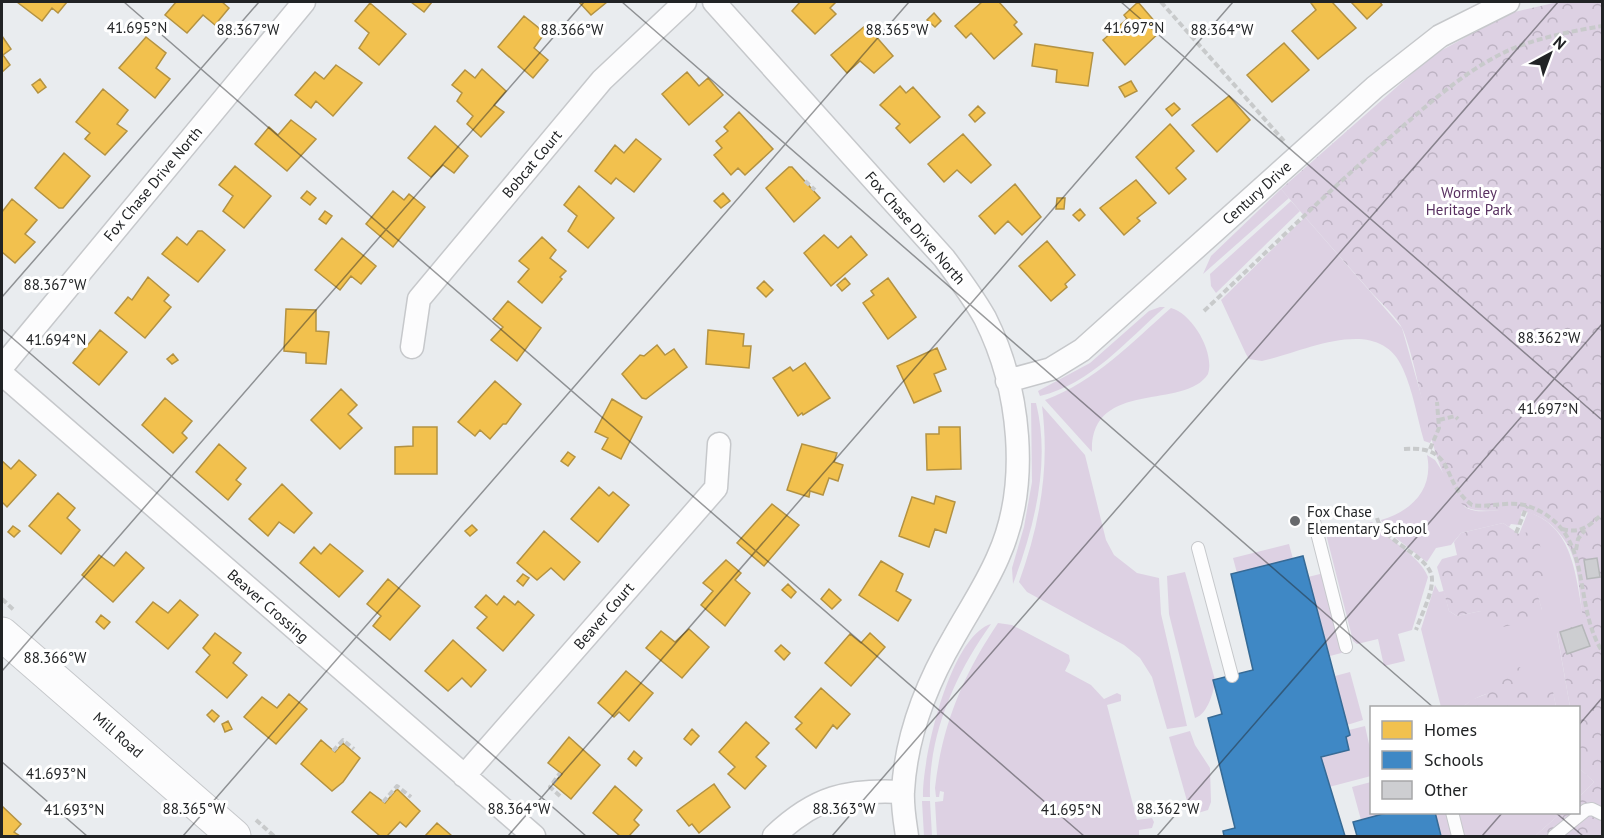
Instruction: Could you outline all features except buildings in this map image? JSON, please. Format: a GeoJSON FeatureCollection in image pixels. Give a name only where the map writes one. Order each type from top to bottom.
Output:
{"type":"FeatureCollection","features":[{"type":"Feature","properties":{"kind":"street","name":"Fox Chase Drive North"},"geometry":{"type":"LineString","coordinates":[[2,367],[304,2]]}},
{"type":"Feature","properties":{"kind":"street","name":"Bobcat Court"},"geometry":{"type":"LineString","coordinates":[[412,347],[419,299],[602,80],[685,2]]}},
{"type":"Feature","properties":{"kind":"street","name":"Fox Chase Drive North"},"geometry":{"type":"LineString","coordinates":[[714,2],[944,258],[967,288],[985,319],[1013,404],[1017,458],[1013,506],[999,555],[933,674],[917,717],[903,792],[907,837]]}},
{"type":"Feature","properties":{"kind":"street","name":"Century Drive"},"geometry":{"type":"LineString","coordinates":[[1007,381],[1051,369],[1082,350],[1375,87],[1440,36],[1508,2]]}},
{"type":"Feature","properties":{"kind":"street","name":"Beaver Crossing"},"geometry":{"type":"LineString","coordinates":[[2,374],[534,837]]}},
{"type":"Feature","properties":{"kind":"street","name":"Beaver Court"},"geometry":{"type":"LineString","coordinates":[[464,776],[716,488],[719,444]]}},
{"type":"Feature","properties":{"kind":"street","name":"Mill Road"},"geometry":{"type":"LineString","coordinates":[[2,634],[234,837]]}},
{"type":"Feature","properties":{"kind":"street"},"geometry":{"type":"LineString","coordinates":[[774,837],[792,819],[820,801],[855,792],[903,792]]}},
{"type":"Feature","properties":{"kind":"lane"},"geometry":{"type":"LineString","coordinates":[[1313,517],[1346,647]]}},
{"type":"Feature","properties":{"kind":"lane"},"geometry":{"type":"LineString","coordinates":[[1198,548],[1232,675]]}},
{"type":"Feature","properties":{"kind":"lane"},"geometry":{"type":"LineString","coordinates":[[1554,837],[1586,810],[1592,809],[1602,814]]}},
{"type":"Feature","properties":{"kind":"lane"},"geometry":{"type":"LineString","coordinates":[[1452,814],[1458,837]]}},
{"type":"Feature","properties":{"kind":"path"},"geometry":{"type":"LineString","coordinates":[[1161,2],[1289,146]]}},
{"type":"Feature","properties":{"kind":"path"},"geometry":{"type":"LineString","coordinates":[[1204,311],[1307,211],[1450,87],[1480,66],[1513,48],[1546,37],[1602,27]]}},
{"type":"Feature","properties":{"kind":"path"},"geometry":{"type":"LineString","coordinates":[[805,181],[815,190]]}},
{"type":"Feature","properties":{"kind":"path"},"geometry":{"type":"LineString","coordinates":[[1430,449],[1437,435],[1439,420],[1437,402]]}},
{"type":"Feature","properties":{"kind":"path"},"geometry":{"type":"LineString","coordinates":[[1439,420],[1455,416],[1458,419]]}},
{"type":"Feature","properties":{"kind":"path"},"geometry":{"type":"LineString","coordinates":[[1404,449],[1430,449],[1445,464],[1464,499],[1472,505],[1527,506],[1562,529],[1574,532],[1585,530]]}},
{"type":"Feature","properties":{"kind":"path"},"geometry":{"type":"LineString","coordinates":[[1516,532],[1527,506]]}},
{"type":"Feature","properties":{"kind":"path"},"geometry":{"type":"LineString","coordinates":[[1575,551],[1578,539],[1602,514]]}},
{"type":"Feature","properties":{"kind":"path"},"geometry":{"type":"LineString","coordinates":[[1377,518],[1388,535],[1428,566],[1432,579],[1416,630]]}},
{"type":"Feature","properties":{"kind":"path"},"geometry":{"type":"LineString","coordinates":[[1562,529],[1575,551],[1593,636],[1602,651]]}},
{"type":"Feature","properties":{"kind":"path"},"geometry":{"type":"LineString","coordinates":[[333,751],[343,740],[354,749]]}},
{"type":"Feature","properties":{"kind":"path"},"geometry":{"type":"LineString","coordinates":[[560,773],[550,787],[560,796]]}},
{"type":"Feature","properties":{"kind":"path"},"geometry":{"type":"LineString","coordinates":[[384,802],[397,786],[411,797]]}},
{"type":"Feature","properties":{"kind":"green space","name":"Wormley Heritage Park"},"geometry":{"type":"Polygon","coordinates":[[[1558,2],[1602,2],[1602,836],[1535,836],[1560,814],[1580,814],[1580,796],[1594,782],[1580,769],[1580,706],[1570,706],[1557,632],[1584,623],[1577,572],[1571,552],[1553,527],[1538,516],[1508,510],[1480,511],[1460,502],[1449,486],[1440,466],[1403,330],[1393,315],[1281,189],[1433,55],[1510,13],[1558,2]]]}},
{"type":"Feature","properties":{"kind":"green space"},"geometry":{"type":"Polygon","coordinates":[[[1281,189],[1289,198],[1203,274],[1211,256],[1281,189]]]}},
{"type":"Feature","properties":{"kind":"green space"},"geometry":{"type":"Polygon","coordinates":[[[1291,201],[1300,211],[1216,293],[1211,286],[1210,274],[1291,201]]]}},
{"type":"Feature","properties":{"kind":"green space"},"geometry":{"type":"Polygon","coordinates":[[[1305,217],[1402,328],[1433,437],[1430,443],[1424,441],[1403,369],[1392,352],[1377,342],[1359,339],[1339,340],[1262,361],[1249,359],[1246,354],[1221,300],[1305,217]]]}},
{"type":"Feature","properties":{"kind":"green space"},"geometry":{"type":"Polygon","coordinates":[[[1165,307],[1092,371],[1076,382],[1040,396],[1038,391],[1090,363],[1149,311],[1165,307]]]}},
{"type":"Feature","properties":{"kind":"green space"},"geometry":{"type":"Polygon","coordinates":[[[1171,308],[1187,318],[1200,335],[1208,356],[1208,374],[1196,385],[1122,405],[1106,414],[1095,429],[1092,452],[1045,400],[1081,383],[1097,372],[1171,308]]]}},
{"type":"Feature","properties":{"kind":"green space"},"geometry":{"type":"Polygon","coordinates":[[[1031,403],[1036,403],[1040,426],[1041,472],[1028,541],[1013,584],[1012,568],[1024,527],[1032,482],[1031,403]]]}},
{"type":"Feature","properties":{"kind":"green space"},"geometry":{"type":"Polygon","coordinates":[[[1042,406],[1085,455],[1106,540],[1114,555],[1137,573],[1159,578],[1161,614],[1187,726],[1167,729],[1152,677],[1140,658],[1124,645],[1027,592],[1019,582],[1033,539],[1044,473],[1042,406]]]}},
{"type":"Feature","properties":{"kind":"green space"},"geometry":{"type":"Polygon","coordinates":[[[1427,455],[1435,460],[1465,507],[1478,511],[1522,510],[1519,525],[1511,524],[1509,527],[1503,523],[1461,533],[1451,545],[1436,548],[1427,562],[1424,560],[1387,531],[1381,520],[1402,511],[1418,497],[1427,478],[1427,455]]]}},
{"type":"Feature","properties":{"kind":"green space"},"geometry":{"type":"Polygon","coordinates":[[[1528,512],[1544,520],[1556,530],[1571,558],[1585,623],[1557,633],[1570,706],[1556,706],[1553,692],[1518,689],[1493,692],[1472,700],[1464,706],[1441,706],[1421,629],[1435,585],[1439,592],[1444,591],[1449,611],[1457,616],[1481,611],[1542,610],[1519,534],[1528,512]]]}},
{"type":"Feature","properties":{"kind":"green space"},"geometry":{"type":"Polygon","coordinates":[[[1372,522],[1411,554],[1428,577],[1412,630],[1398,634],[1405,661],[1384,666],[1378,639],[1357,644],[1353,641],[1326,534],[1372,522]]]}},
{"type":"Feature","properties":{"kind":"green space"},"geometry":{"type":"Polygon","coordinates":[[[1503,523],[1519,534],[1529,532],[1538,537],[1549,582],[1544,590],[1537,592],[1542,610],[1538,619],[1494,629],[1484,624],[1481,611],[1457,616],[1449,611],[1437,567],[1442,559],[1457,555],[1454,542],[1461,533],[1503,523]]]}},
{"type":"Feature","properties":{"kind":"green space"},"geometry":{"type":"Polygon","coordinates":[[[1289,544],[1293,559],[1237,573],[1233,558],[1289,544]]]}},
{"type":"Feature","properties":{"kind":"green space"},"geometry":{"type":"Polygon","coordinates":[[[1185,572],[1215,680],[1207,707],[1200,716],[1195,718],[1169,614],[1167,576],[1185,572]]]}},
{"type":"Feature","properties":{"kind":"green space"},"geometry":{"type":"Polygon","coordinates":[[[1324,573],[1345,652],[1330,656],[1308,577],[1324,573]]]}},
{"type":"Feature","properties":{"kind":"green space"},"geometry":{"type":"Polygon","coordinates":[[[998,623],[1012,625],[1069,655],[1070,661],[1065,671],[1091,685],[1104,699],[1117,693],[1121,695],[1121,701],[1107,705],[1137,820],[1152,818],[1154,822],[1152,828],[1139,830],[1139,836],[937,836],[935,802],[943,801],[944,792],[940,791],[939,797],[936,797],[935,788],[938,765],[949,722],[974,662],[998,623]]]}},
{"type":"Feature","properties":{"kind":"green space"},"geometry":{"type":"Polygon","coordinates":[[[991,624],[966,663],[947,705],[934,750],[930,797],[923,797],[927,755],[933,728],[951,674],[976,633],[991,624]]]}},
{"type":"Feature","properties":{"kind":"green space"},"geometry":{"type":"Polygon","coordinates":[[[1520,667],[1529,674],[1532,688],[1543,685],[1553,691],[1556,706],[1464,706],[1471,700],[1489,693],[1487,681],[1495,674],[1520,667]]]}},
{"type":"Feature","properties":{"kind":"green space"},"geometry":{"type":"Polygon","coordinates":[[[1350,672],[1363,720],[1347,725],[1335,676],[1350,672]]]}},
{"type":"Feature","properties":{"kind":"green space"},"geometry":{"type":"Polygon","coordinates":[[[1365,726],[1370,748],[1370,776],[1329,787],[1321,757],[1349,750],[1346,737],[1350,735],[1349,730],[1365,726]]]}},
{"type":"Feature","properties":{"kind":"green space"},"geometry":{"type":"Polygon","coordinates":[[[1190,731],[1195,745],[1210,768],[1211,802],[1208,810],[1191,815],[1169,737],[1190,731]]]}},
{"type":"Feature","properties":{"kind":"green space"},"geometry":{"type":"Polygon","coordinates":[[[1580,769],[1594,782],[1580,796],[1580,769]]]}},
{"type":"Feature","properties":{"kind":"green space"},"geometry":{"type":"Polygon","coordinates":[[[1370,782],[1370,814],[1386,814],[1361,820],[1352,787],[1370,782]]]}},
{"type":"Feature","properties":{"kind":"green space"},"geometry":{"type":"Polygon","coordinates":[[[922,801],[930,801],[932,836],[924,836],[922,801]]]}},
{"type":"Feature","properties":{"kind":"green space"},"geometry":{"type":"Polygon","coordinates":[[[1435,814],[1446,814],[1452,836],[1441,836],[1435,814]]]}},
{"type":"Feature","properties":{"kind":"green space"},"geometry":{"type":"Polygon","coordinates":[[[1458,814],[1560,814],[1535,836],[1464,836],[1458,814]]]}},
{"type":"Feature","properties":{"kind":"place","name":"Fox Chase Elementary School"},"geometry":{"type":"Point","coordinates":[1295,521]}}]}
